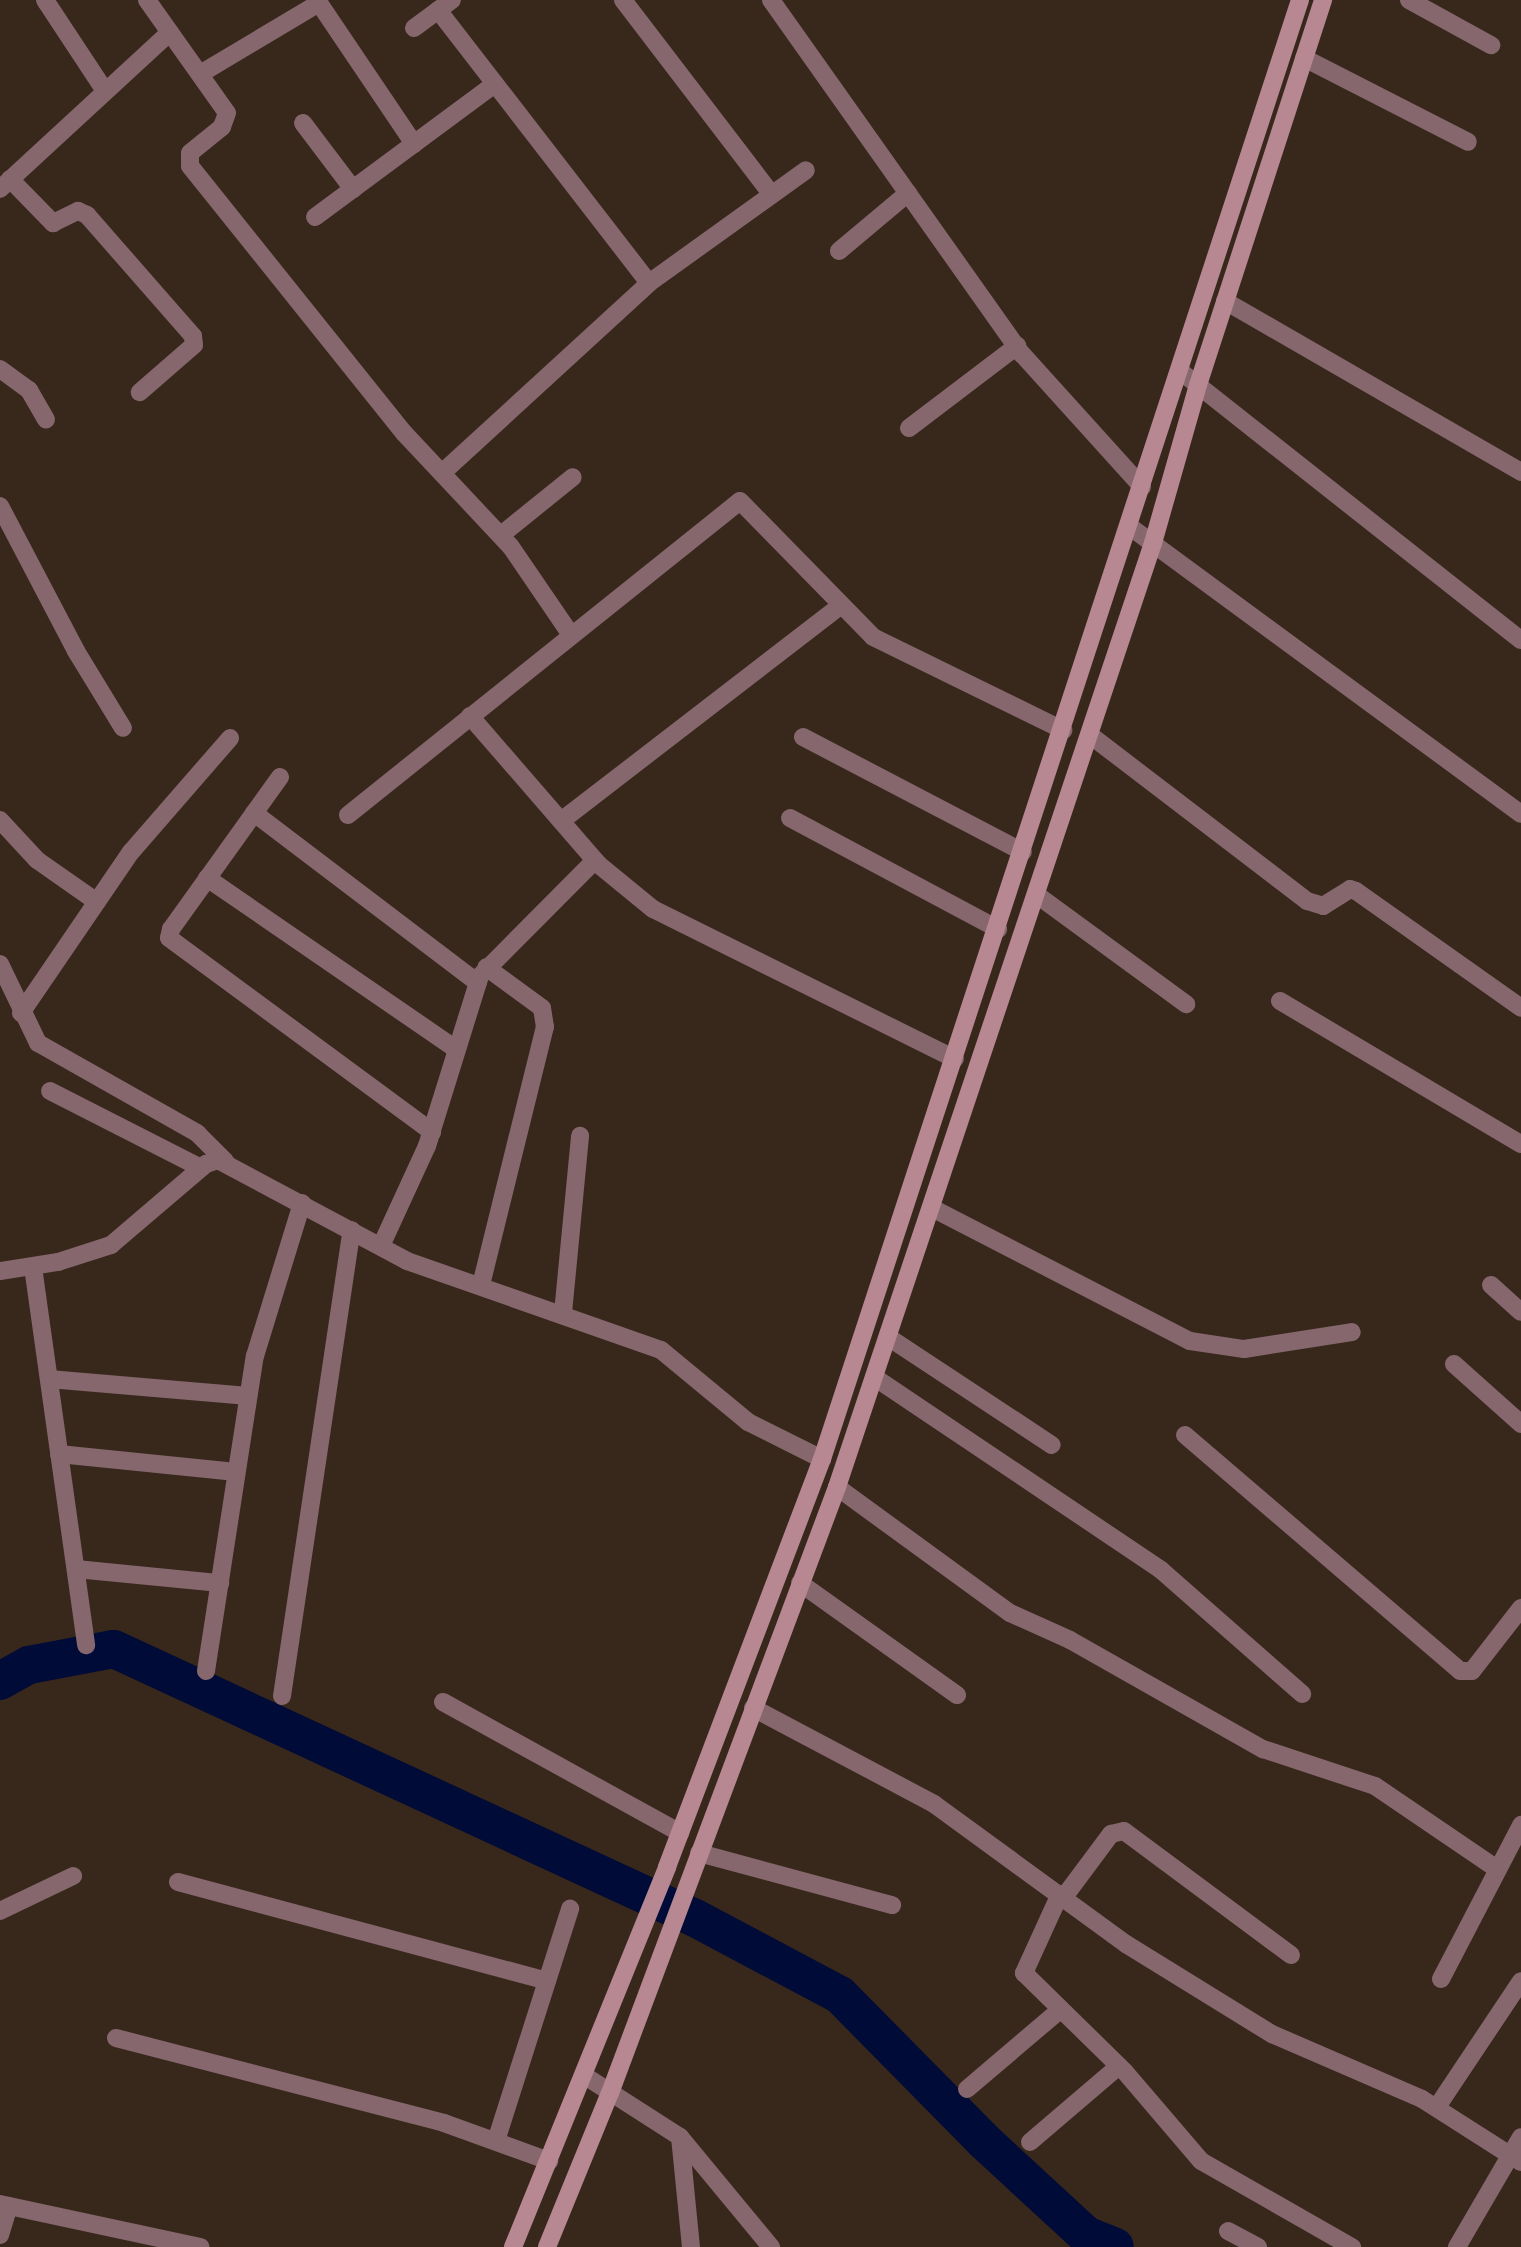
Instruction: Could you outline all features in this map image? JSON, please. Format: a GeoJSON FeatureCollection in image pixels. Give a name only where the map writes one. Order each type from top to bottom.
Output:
{"type":"FeatureCollection","features":[{"type":"Feature","properties":{"kind":"main road"},"geometry":{"type":"LineString","coordinates":[[513,2247],[585,2076],[667,1867],[822,1459],[998,929],[1300,0]]}},
{"type":"Feature","properties":{"kind":"main road"},"geometry":{"type":"LineString","coordinates":[[547,2247],[610,2092],[837,1486],[1038,895],[1153,543],[1198,385],[1323,0]]}},
{"type":"Feature","properties":{"kind":"street"},"geometry":{"type":"LineString","coordinates":[[45,0],[105,91]]}},
{"type":"Feature","properties":{"kind":"street"},"geometry":{"type":"LineString","coordinates":[[147,0],[200,75],[227,119],[190,153],[190,166],[404,433],[501,535],[571,635]]}},
{"type":"Feature","properties":{"kind":"street"},"geometry":{"type":"LineString","coordinates":[[623,0],[772,195]]}},
{"type":"Feature","properties":{"kind":"street"},"geometry":{"type":"LineString","coordinates":[[771,0],[1017,346],[1142,487]]}},
{"type":"Feature","properties":{"kind":"street"},"geometry":{"type":"LineString","coordinates":[[1409,0],[1491,45]]}},
{"type":"Feature","properties":{"kind":"street"},"geometry":{"type":"LineString","coordinates":[[200,75],[319,3],[414,144]]}},
{"type":"Feature","properties":{"kind":"street"},"geometry":{"type":"LineString","coordinates":[[414,28],[445,5],[495,84],[649,283]]}},
{"type":"Feature","properties":{"kind":"street"},"geometry":{"type":"LineString","coordinates":[[140,392],[194,345],[194,336],[87,215],[78,211],[53,223],[5,184],[170,32]]}},
{"type":"Feature","properties":{"kind":"street"},"geometry":{"type":"LineString","coordinates":[[1304,58],[1468,142]]}},
{"type":"Feature","properties":{"kind":"street"},"geometry":{"type":"LineString","coordinates":[[315,217],[495,84]]}},
{"type":"Feature","properties":{"kind":"street"},"geometry":{"type":"LineString","coordinates":[[303,123],[352,189]]}},
{"type":"Feature","properties":{"kind":"street"},"geometry":{"type":"LineString","coordinates":[[442,473],[649,283],[806,170]]}},
{"type":"Feature","properties":{"kind":"street"},"geometry":{"type":"LineString","coordinates":[[839,251],[908,192]]}},
{"type":"Feature","properties":{"kind":"street"},"geometry":{"type":"LineString","coordinates":[[1226,301],[1521,472]]}},
{"type":"Feature","properties":{"kind":"street"},"geometry":{"type":"LineString","coordinates":[[909,428],[1017,346]]}},
{"type":"Feature","properties":{"kind":"street"},"geometry":{"type":"LineString","coordinates":[[0,369],[29,390],[46,420]]}},
{"type":"Feature","properties":{"kind":"street"},"geometry":{"type":"LineString","coordinates":[[1180,371],[1521,640]]}},
{"type":"Feature","properties":{"kind":"street"},"geometry":{"type":"LineString","coordinates":[[501,535],[573,477]]}},
{"type":"Feature","properties":{"kind":"street"},"geometry":{"type":"LineString","coordinates":[[348,815],[740,501],[873,637],[1063,730]]}},
{"type":"Feature","properties":{"kind":"street"},"geometry":{"type":"LineString","coordinates":[[0,506],[76,651],[124,727]]}},
{"type":"Feature","properties":{"kind":"street"},"geometry":{"type":"LineString","coordinates":[[1129,526],[1521,814]]}},
{"type":"Feature","properties":{"kind":"street"},"geometry":{"type":"LineString","coordinates":[[561,821],[840,606]]}},
{"type":"Feature","properties":{"kind":"street"},"geometry":{"type":"LineString","coordinates":[[470,716],[595,860],[653,909],[955,1059]]}},
{"type":"Feature","properties":{"kind":"street"},"geometry":{"type":"LineString","coordinates":[[1090,735],[1307,901],[1323,906],[1350,889],[1356,891],[1521,1008]]}},
{"type":"Feature","properties":{"kind":"street"},"geometry":{"type":"LineString","coordinates":[[803,737],[1023,852]]}},
{"type":"Feature","properties":{"kind":"street"},"geometry":{"type":"LineString","coordinates":[[21,1013],[142,839],[230,738]]}},
{"type":"Feature","properties":{"kind":"street"},"geometry":{"type":"LineString","coordinates":[[280,777],[169,933],[171,944],[432,1132]]}},
{"type":"Feature","properties":{"kind":"street"},"geometry":{"type":"LineString","coordinates":[[254,813],[482,975],[542,1008],[545,1027],[481,1285]]}},
{"type":"Feature","properties":{"kind":"street"},"geometry":{"type":"LineString","coordinates":[[790,818],[998,929]]}},
{"type":"Feature","properties":{"kind":"street"},"geometry":{"type":"LineString","coordinates":[[0,820],[37,860],[97,902]]}},
{"type":"Feature","properties":{"kind":"street"},"geometry":{"type":"LineString","coordinates":[[381,1246],[432,1132],[482,975],[595,860]]}},
{"type":"Feature","properties":{"kind":"street"},"geometry":{"type":"LineString","coordinates":[[207,878],[457,1050]]}},
{"type":"Feature","properties":{"kind":"street"},"geometry":{"type":"LineString","coordinates":[[1038,895],[1186,1004]]}},
{"type":"Feature","properties":{"kind":"street"},"geometry":{"type":"LineString","coordinates":[[0,964],[29,1031],[50,1052],[197,1133],[225,1161],[407,1261],[563,1313],[661,1350],[748,1422],[822,1459]]}},
{"type":"Feature","properties":{"kind":"street"},"geometry":{"type":"LineString","coordinates":[[1280,1001],[1521,1144]]}},
{"type":"Feature","properties":{"kind":"street"},"geometry":{"type":"LineString","coordinates":[[50,1091],[201,1168]]}},
{"type":"Feature","properties":{"kind":"street"},"geometry":{"type":"LineString","coordinates":[[563,1313],[580,1136]]}},
{"type":"Feature","properties":{"kind":"street"},"geometry":{"type":"LineString","coordinates":[[0,1271],[33,1267],[111,1245],[201,1168],[218,1160],[225,1161]]}},
{"type":"Feature","properties":{"kind":"street"},"geometry":{"type":"LineString","coordinates":[[206,1671],[256,1356],[302,1203]]}},
{"type":"Feature","properties":{"kind":"street"},"geometry":{"type":"LineString","coordinates":[[932,1208],[1190,1341],[1244,1349],[1352,1332]]}},
{"type":"Feature","properties":{"kind":"street"},"geometry":{"type":"LineString","coordinates":[[282,1696],[352,1230]]}},
{"type":"Feature","properties":{"kind":"street"},"geometry":{"type":"LineString","coordinates":[[33,1267],[86,1645]]}},
{"type":"Feature","properties":{"kind":"street"},"geometry":{"type":"LineString","coordinates":[[1491,1285],[1521,1312]]}},
{"type":"Feature","properties":{"kind":"street"},"geometry":{"type":"LineString","coordinates":[[888,1337],[1052,1445]]}},
{"type":"Feature","properties":{"kind":"street"},"geometry":{"type":"LineString","coordinates":[[1454,1364],[1521,1424]]}},
{"type":"Feature","properties":{"kind":"street"},"geometry":{"type":"LineString","coordinates":[[874,1377],[1161,1570],[1302,1694]]}},
{"type":"Feature","properties":{"kind":"street"},"geometry":{"type":"LineString","coordinates":[[49,1379],[248,1396]]}},
{"type":"Feature","properties":{"kind":"street"},"geometry":{"type":"LineString","coordinates":[[1185,1435],[1460,1671],[1472,1671],[1521,1608]]}},
{"type":"Feature","properties":{"kind":"street"},"geometry":{"type":"LineString","coordinates":[[59,1454],[236,1472]]}},
{"type":"Feature","properties":{"kind":"street"},"geometry":{"type":"LineString","coordinates":[[837,1486],[1010,1613],[1070,1640],[1263,1749],[1375,1786],[1497,1869]]}},
{"type":"Feature","properties":{"kind":"street"},"geometry":{"type":"LineString","coordinates":[[76,1569],[220,1583]]}},
{"type":"Feature","properties":{"kind":"street"},"geometry":{"type":"LineString","coordinates":[[800,1583],[957,1695]]}},
{"type":"Feature","properties":{"kind":"street"},"geometry":{"type":"LineString","coordinates":[[443,1702],[680,1833]]}},
{"type":"Feature","properties":{"kind":"street"},"geometry":{"type":"LineString","coordinates":[[753,1708],[934,1804],[1126,1944],[1272,2034],[1437,2107],[1514,2158]]}},
{"type":"Feature","properties":{"kind":"street"},"geometry":{"type":"LineString","coordinates":[[1441,1979],[1521,1825]]}},
{"type":"Feature","properties":{"kind":"street"},"geometry":{"type":"LineString","coordinates":[[1291,1955],[1124,1831],[1111,1834],[1062,1896],[1024,1973],[1119,2066],[1201,2161],[1352,2247]]}},
{"type":"Feature","properties":{"kind":"street"},"geometry":{"type":"LineString","coordinates":[[699,1853],[892,1905]]}},
{"type":"Feature","properties":{"kind":"street"},"geometry":{"type":"LineString","coordinates":[[0,1911],[73,1876]]}},
{"type":"Feature","properties":{"kind":"street"},"geometry":{"type":"LineString","coordinates":[[178,1882],[547,1981]]}},
{"type":"Feature","properties":{"kind":"street"},"geometry":{"type":"LineString","coordinates":[[496,2141],[570,1909]]}},
{"type":"Feature","properties":{"kind":"street"},"geometry":{"type":"LineString","coordinates":[[1437,2107],[1521,1981]]}},
{"type":"Feature","properties":{"kind":"street"},"geometry":{"type":"LineString","coordinates":[[967,2089],[1061,2009]]}},
{"type":"Feature","properties":{"kind":"street"},"geometry":{"type":"LineString","coordinates":[[116,2038],[444,2123],[549,2161]]}},
{"type":"Feature","properties":{"kind":"street"},"geometry":{"type":"LineString","coordinates":[[1030,2142],[1119,2066]]}},
{"type":"Feature","properties":{"kind":"street"},"geometry":{"type":"LineString","coordinates":[[585,2076],[680,2137],[771,2247]]}},
{"type":"Feature","properties":{"kind":"street"},"geometry":{"type":"LineString","coordinates":[[680,2137],[691,2247]]}},
{"type":"Feature","properties":{"kind":"street"},"geometry":{"type":"LineString","coordinates":[[1457,2247],[1514,2158],[1521,2137]]}},
{"type":"Feature","properties":{"kind":"street"},"geometry":{"type":"LineString","coordinates":[[0,2235],[4,2205],[200,2247]]}},
{"type":"Feature","properties":{"kind":"street"},"geometry":{"type":"LineString","coordinates":[[1228,2231],[1258,2247]]}},
{"type":"Feature","properties":{"kind":"waterway"},"geometry":{"type":"LineString","coordinates":[[0,1681],[29,1665],[114,1649],[697,1919],[840,1995],[984,2141],[1086,2235],[1115,2247]]}}]}
